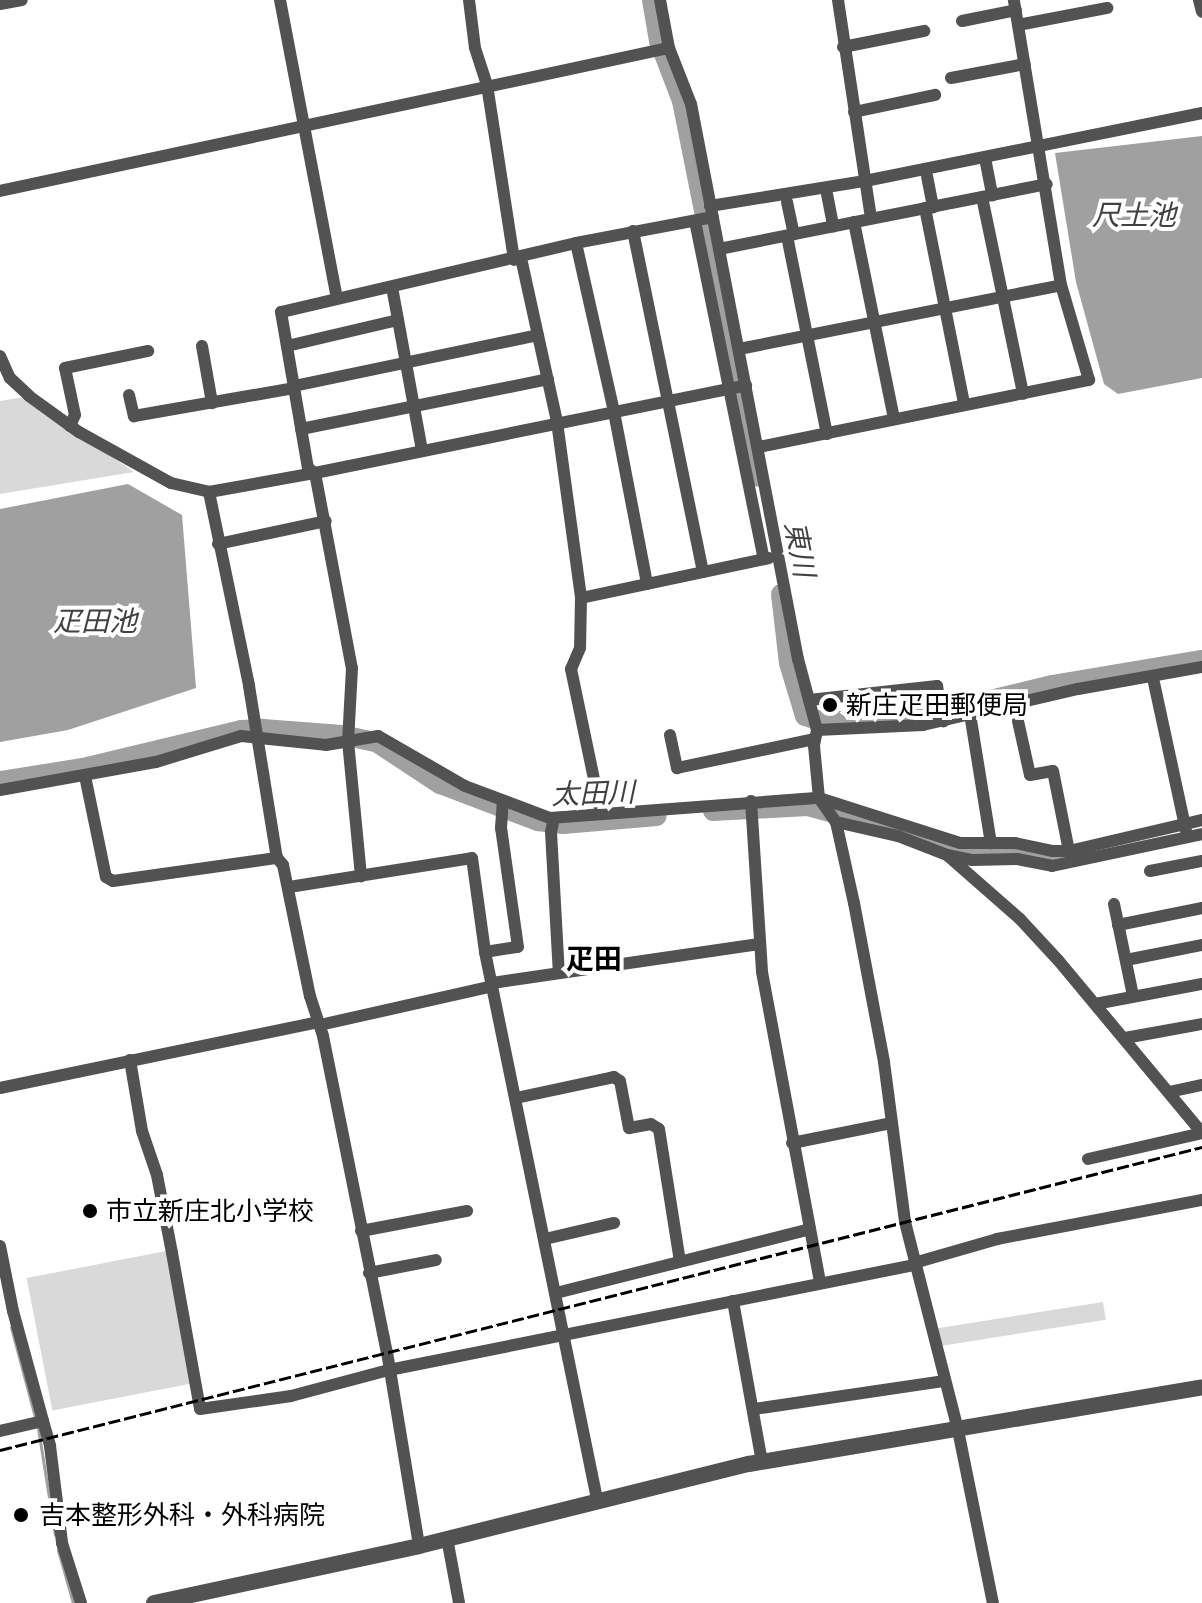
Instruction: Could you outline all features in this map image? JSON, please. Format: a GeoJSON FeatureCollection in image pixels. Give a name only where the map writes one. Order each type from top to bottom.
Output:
{"type":"FeatureCollection","features":[{"type":"Feature","properties":{"kind":"street"},"geometry":{"type":"LineString","coordinates":[[0,4],[22,0]]}},
{"type":"Feature","properties":{"kind":"street"},"geometry":{"type":"LineString","coordinates":[[280,0],[337,299]]}},
{"type":"Feature","properties":{"kind":"street"},"geometry":{"type":"LineString","coordinates":[[469,0],[475,48],[487,85],[517,259],[557,422],[581,598],[580,648],[571,669],[601,813]]}},
{"type":"Feature","properties":{"kind":"street"},"geometry":{"type":"LineString","coordinates":[[660,0],[665,48],[691,104],[705,216],[737,387],[772,558],[811,706],[816,734],[819,798],[836,822],[884,1062],[914,1264],[958,1430],[993,1603]]}},
{"type":"Feature","properties":{"kind":"street"},"geometry":{"type":"LineString","coordinates":[[838,0],[871,219]]}},
{"type":"Feature","properties":{"kind":"street"},"geometry":{"type":"LineString","coordinates":[[1199,0],[1202,12]]}},
{"type":"Feature","properties":{"kind":"street"},"geometry":{"type":"LineString","coordinates":[[759,447],[1089,380],[1061,285],[1047,184],[1015,5],[962,21]]}},
{"type":"Feature","properties":{"kind":"street"},"geometry":{"type":"LineString","coordinates":[[1018,25],[1107,8]]}},
{"type":"Feature","properties":{"kind":"street"},"geometry":{"type":"LineString","coordinates":[[843,47],[924,31]]}},
{"type":"Feature","properties":{"kind":"street"},"geometry":{"type":"LineString","coordinates":[[0,191],[305,129],[487,85],[665,48]]}},
{"type":"Feature","properties":{"kind":"street"},"geometry":{"type":"LineString","coordinates":[[951,78],[1025,64]]}},
{"type":"Feature","properties":{"kind":"street"},"geometry":{"type":"LineString","coordinates":[[854,112],[935,95]]}},
{"type":"Feature","properties":{"kind":"street"},"geometry":{"type":"LineString","coordinates":[[361,876],[348,741],[352,668],[326,521],[315,473],[308,468],[281,312],[576,243],[1039,144],[1202,113]]}},
{"type":"Feature","properties":{"kind":"street"},"geometry":{"type":"LineString","coordinates":[[986,163],[987,196],[1003,296],[1023,394]]}},
{"type":"Feature","properties":{"kind":"street"},"geometry":{"type":"LineString","coordinates":[[927,176],[945,309],[964,404]]}},
{"type":"Feature","properties":{"kind":"street"},"geometry":{"type":"LineString","coordinates":[[719,249],[1047,184]]}},
{"type":"Feature","properties":{"kind":"street"},"geometry":{"type":"LineString","coordinates":[[827,194],[833,226]]}},
{"type":"Feature","properties":{"kind":"street"},"geometry":{"type":"LineString","coordinates":[[787,202],[806,336],[827,434]]}},
{"type":"Feature","properties":{"kind":"street"},"geometry":{"type":"LineString","coordinates":[[705,216],[719,249],[739,349],[737,387],[759,447],[772,558]]}},
{"type":"Feature","properties":{"kind":"street"},"geometry":{"type":"LineString","coordinates":[[854,222],[894,419]]}},
{"type":"Feature","properties":{"kind":"street"},"geometry":{"type":"LineString","coordinates":[[633,231],[703,572]]}},
{"type":"Feature","properties":{"kind":"street"},"geometry":{"type":"LineString","coordinates":[[576,243],[614,412],[647,584]]}},
{"type":"Feature","properties":{"kind":"street"},"geometry":{"type":"LineString","coordinates":[[739,349],[1061,285]]}},
{"type":"Feature","properties":{"kind":"street"},"geometry":{"type":"LineString","coordinates":[[392,287],[422,450]]}},
{"type":"Feature","properties":{"kind":"street"},"geometry":{"type":"LineString","coordinates":[[287,346],[398,320]]}},
{"type":"Feature","properties":{"kind":"street"},"geometry":{"type":"LineString","coordinates":[[129,395],[134,416],[294,387],[538,335]]}},
{"type":"Feature","properties":{"kind":"street"},"geometry":{"type":"LineString","coordinates":[[202,346],[212,403]]}},
{"type":"Feature","properties":{"kind":"street"},"geometry":{"type":"LineString","coordinates":[[70,426],[75,415],[65,368],[148,351]]}},
{"type":"Feature","properties":{"kind":"street"},"geometry":{"type":"LineString","coordinates":[[0,356],[10,378],[70,426],[161,479],[192,491],[209,492],[737,387]]}},
{"type":"Feature","properties":{"kind":"street"},"geometry":{"type":"LineString","coordinates":[[301,429],[548,379]]}},
{"type":"Feature","properties":{"kind":"street"},"geometry":{"type":"LineString","coordinates":[[209,492],[258,737],[277,858],[283,865],[289,887],[310,996],[319,1024],[389,1370],[419,1546]]}},
{"type":"Feature","properties":{"kind":"street"},"geometry":{"type":"LineString","coordinates":[[218,544],[326,521]]}},
{"type":"Feature","properties":{"kind":"street"},"geometry":{"type":"LineString","coordinates":[[581,598],[772,558]]}},
{"type":"Feature","properties":{"kind":"street"},"geometry":{"type":"LineString","coordinates":[[670,735],[677,768],[816,734],[923,725],[1078,689],[1202,667]]}},
{"type":"Feature","properties":{"kind":"street"},"geometry":{"type":"LineString","coordinates":[[1153,678],[1186,830]]}},
{"type":"Feature","properties":{"kind":"street"},"geometry":{"type":"LineString","coordinates":[[811,706],[937,686],[943,721]]}},
{"type":"Feature","properties":{"kind":"street"},"geometry":{"type":"LineString","coordinates":[[970,714],[991,843]]}},
{"type":"Feature","properties":{"kind":"street"},"geometry":{"type":"LineString","coordinates":[[1018,721],[1030,775],[1053,771],[1069,851]]}},
{"type":"Feature","properties":{"kind":"street"},"geometry":{"type":"LineString","coordinates":[[0,790],[156,762],[241,736],[326,745],[378,736],[436,773],[554,818],[819,798],[942,839],[1069,851],[1186,830],[1202,834]]}},
{"type":"Feature","properties":{"kind":"street"},"geometry":{"type":"LineString","coordinates":[[85,776],[106,877],[113,881],[277,858]]}},
{"type":"Feature","properties":{"kind":"street"},"geometry":{"type":"LineString","coordinates":[[485,952],[518,947],[501,828],[503,801]]}},
{"type":"Feature","properties":{"kind":"street"},"geometry":{"type":"LineString","coordinates":[[751,801],[759,944],[792,1143],[820,1283]]}},
{"type":"Feature","properties":{"kind":"street"},"geometry":{"type":"LineString","coordinates":[[554,818],[551,832],[559,973]]}},
{"type":"Feature","properties":{"kind":"street"},"geometry":{"type":"LineString","coordinates":[[836,822],[898,836],[947,855],[1066,866],[1186,830],[1202,820]]}},
{"type":"Feature","properties":{"kind":"street"},"geometry":{"type":"LineString","coordinates":[[947,855],[1020,919],[1125,1038],[1202,1133],[1088,1159]]}},
{"type":"Feature","properties":{"kind":"street"},"geometry":{"type":"LineString","coordinates":[[289,887],[472,858],[485,952],[597,1499]]}},
{"type":"Feature","properties":{"kind":"street"},"geometry":{"type":"LineString","coordinates":[[1150,871],[1202,861]]}},
{"type":"Feature","properties":{"kind":"street"},"geometry":{"type":"LineString","coordinates":[[1114,904],[1133,996]]}},
{"type":"Feature","properties":{"kind":"street"},"geometry":{"type":"LineString","coordinates":[[1118,925],[1202,908]]}},
{"type":"Feature","properties":{"kind":"street"},"geometry":{"type":"LineString","coordinates":[[0,1088],[319,1024],[492,984],[759,944]]}},
{"type":"Feature","properties":{"kind":"street"},"geometry":{"type":"LineString","coordinates":[[1126,960],[1202,945]]}},
{"type":"Feature","properties":{"kind":"street"},"geometry":{"type":"LineString","coordinates":[[1095,1004],[1202,984]]}},
{"type":"Feature","properties":{"kind":"street"},"geometry":{"type":"LineString","coordinates":[[1125,1038],[1202,1024]]}},
{"type":"Feature","properties":{"kind":"street"},"geometry":{"type":"LineString","coordinates":[[130,1060],[142,1131],[157,1175],[200,1409],[291,1396],[389,1370],[914,1264],[997,1239],[1202,1200]]}},
{"type":"Feature","properties":{"kind":"street"},"geometry":{"type":"LineString","coordinates":[[516,1098],[614,1077],[620,1081],[629,1128],[651,1124],[659,1129],[680,1261]]}},
{"type":"Feature","properties":{"kind":"street"},"geometry":{"type":"LineString","coordinates":[[1169,1092],[1202,1085]]}},
{"type":"Feature","properties":{"kind":"street"},"geometry":{"type":"LineString","coordinates":[[792,1143],[891,1123]]}},
{"type":"Feature","properties":{"kind":"street"},"geometry":{"type":"LineString","coordinates":[[361,1231],[467,1211]]}},
{"type":"Feature","properties":{"kind":"street"},"geometry":{"type":"LineString","coordinates":[[545,1239],[614,1223]]}},
{"type":"Feature","properties":{"kind":"street"},"geometry":{"type":"LineString","coordinates":[[556,1293],[810,1229]]}},
{"type":"Feature","properties":{"kind":"street"},"geometry":{"type":"LineString","coordinates":[[0,1246],[13,1311],[50,1446],[62,1543],[81,1603]]}},
{"type":"Feature","properties":{"kind":"street"},"geometry":{"type":"LineString","coordinates":[[369,1273],[436,1260]]}},
{"type":"Feature","properties":{"kind":"street"},"geometry":{"type":"LineString","coordinates":[[733,1301],[762,1462]]}},
{"type":"Feature","properties":{"kind":"street"},"geometry":{"type":"LineString","coordinates":[[754,1409],[943,1381]]}},
{"type":"Feature","properties":{"kind":"street"},"geometry":{"type":"LineString","coordinates":[[154,1603],[419,1546],[597,1499],[762,1462],[1202,1387]]}},
{"type":"Feature","properties":{"kind":"street"},"geometry":{"type":"LineString","coordinates":[[0,1431],[43,1421]]}},
{"type":"Feature","properties":{"kind":"street"},"geometry":{"type":"LineString","coordinates":[[447,1538],[459,1603]]}},
{"type":"Feature","properties":{"kind":"shaded area"},"geometry":{"type":"Polygon","coordinates":[[[24,397],[134,472],[0,494],[0,401],[24,397]]]}},
{"type":"Feature","properties":{"kind":"shaded area"},"geometry":{"type":"Polygon","coordinates":[[[166,1251],[192,1384],[52,1411],[27,1278],[166,1251]]]}},
{"type":"Feature","properties":{"kind":"shaded area"},"geometry":{"type":"Polygon","coordinates":[[[1103,1302],[1106,1320],[939,1346],[936,1328],[1103,1302]]]}},
{"type":"Feature","properties":{"kind":"water","name":"尺土池"},"geometry":{"type":"Polygon","coordinates":[[[1202,136],[1202,378],[1118,394],[1104,384],[1076,282],[1055,153],[1202,136]]]}},
{"type":"Feature","properties":{"kind":"water","name":"疋田池"},"geometry":{"type":"Polygon","coordinates":[[[128,484],[182,515],[196,688],[68,730],[0,742],[0,509],[128,484]]]}},
{"type":"Feature","properties":{"kind":"waterway","name":"東川"},"geometry":{"type":"LineString","coordinates":[[652,0],[659,41],[682,101],[757,477]]}},
{"type":"Feature","properties":{"kind":"waterway","name":"東川"},"geometry":{"type":"LineString","coordinates":[[781,594],[789,663],[805,716],[824,722],[923,716],[1052,685],[1202,660]]}},
{"type":"Feature","properties":{"kind":"waterway","name":"太田川"},"geometry":{"type":"LineString","coordinates":[[0,781],[83,768],[241,730],[263,729],[342,735],[376,742],[440,784],[538,821],[563,824],[657,816]]}},
{"type":"Feature","properties":{"kind":"waterway","name":"太田川"},"geometry":{"type":"LineString","coordinates":[[713,811],[808,806],[973,851],[1031,853],[1063,859],[1085,854]]}},
{"type":"Feature","properties":{"kind":"waterway"},"geometry":{"type":"LineString","coordinates":[[11,1327],[36,1421]]}},
{"type":"Feature","properties":{"kind":"waterway"},"geometry":{"type":"LineString","coordinates":[[38,1428],[55,1535]]}},
{"type":"Feature","properties":{"kind":"waterway"},"geometry":{"type":"LineString","coordinates":[[58,1550],[73,1603]]}},
{"type":"Feature","properties":{"kind":"railway"},"geometry":{"type":"LineString","coordinates":[[0,1450],[1202,1147]]}},
{"type":"Feature","properties":{"kind":"place","name":"新庄疋田郵便局"},"geometry":{"type":"Point","coordinates":[830,705]}},
{"type":"Feature","properties":{"kind":"place","name":"市立新庄北小学校"},"geometry":{"type":"Point","coordinates":[90,1211]}},
{"type":"Feature","properties":{"kind":"place","name":"吉本整形外科・外科病院"},"geometry":{"type":"Point","coordinates":[21,1515]}},
{"type":"Feature","properties":{"kind":"district","name":"疋田"},"geometry":{"type":"Point","coordinates":[594,958]}}]}
